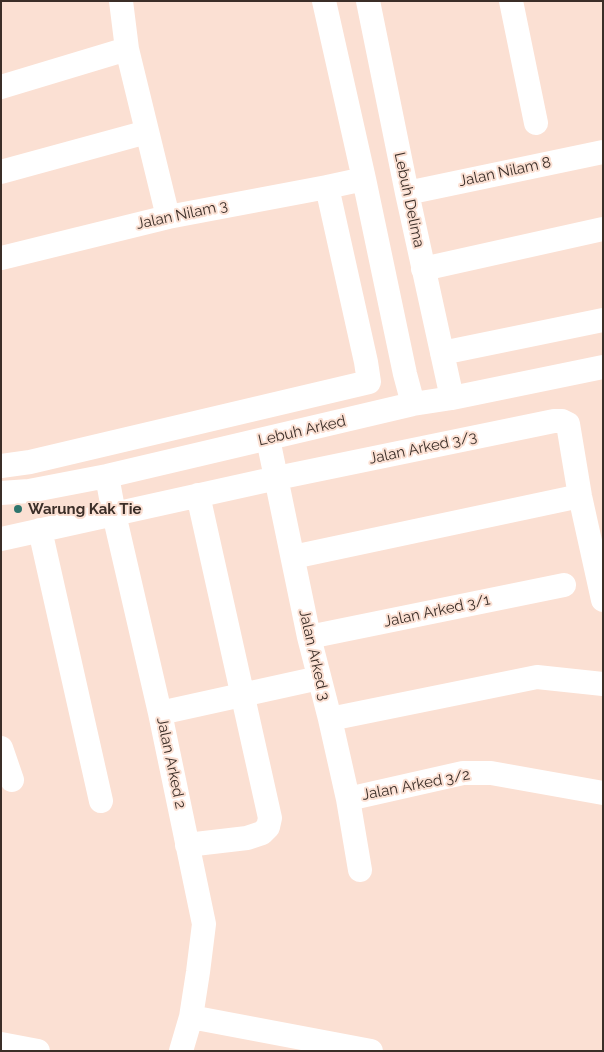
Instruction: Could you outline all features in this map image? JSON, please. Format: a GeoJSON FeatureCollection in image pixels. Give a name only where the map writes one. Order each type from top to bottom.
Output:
{"type":"FeatureCollection","features":[{"type":"Feature","properties":{"kind":"street"},"geometry":{"type":"LineString","coordinates":[[121,1],[127,49],[168,216]]}},
{"type":"Feature","properties":{"kind":"street"},"geometry":{"type":"LineString","coordinates":[[324,1],[413,404]]}},
{"type":"Feature","properties":{"kind":"street","name":"Lebuh Delima"},"geometry":{"type":"LineString","coordinates":[[368,1],[423,269],[452,398]]}},
{"type":"Feature","properties":{"kind":"street"},"geometry":{"type":"LineString","coordinates":[[510,1],[536,123]]}},
{"type":"Feature","properties":{"kind":"street"},"geometry":{"type":"LineString","coordinates":[[1,87],[127,49]]}},
{"type":"Feature","properties":{"kind":"street"},"geometry":{"type":"LineString","coordinates":[[1,172],[147,132]]}},
{"type":"Feature","properties":{"kind":"street","name":"Jalan Nilam 8"},"geometry":{"type":"LineString","coordinates":[[407,193],[603,152]]}},
{"type":"Feature","properties":{"kind":"street","name":"Jalan Nilam 3"},"geometry":{"type":"LineString","coordinates":[[1,258],[168,216],[364,179]]}},
{"type":"Feature","properties":{"kind":"street"},"geometry":{"type":"LineString","coordinates":[[327,187],[369,382]]}},
{"type":"Feature","properties":{"kind":"street"},"geometry":{"type":"LineString","coordinates":[[423,269],[603,230]]}},
{"type":"Feature","properties":{"kind":"street"},"geometry":{"type":"LineString","coordinates":[[442,353],[603,320]]}},
{"type":"Feature","properties":{"kind":"street","name":"Lebuh Arked"},"geometry":{"type":"LineString","coordinates":[[1,493],[29,491],[107,476],[413,404],[452,398],[603,367]]}},
{"type":"Feature","properties":{"kind":"street"},"geometry":{"type":"LineString","coordinates":[[1,466],[30,462],[405,374]]}},
{"type":"Feature","properties":{"kind":"street","name":"Jalan Arked 3/3"},"geometry":{"type":"LineString","coordinates":[[1,539],[277,478],[554,421],[562,421],[568,424],[580,496]]}},
{"type":"Feature","properties":{"kind":"street","name":"Jalan Arked 3"},"geometry":{"type":"LineString","coordinates":[[268,439],[309,637],[348,799],[360,870]]}},
{"type":"Feature","properties":{"kind":"street","name":"Jalan Arked 2"},"geometry":{"type":"LineString","coordinates":[[107,476],[160,713],[204,924],[191,1017],[181,1051]]}},
{"type":"Feature","properties":{"kind":"street"},"geometry":{"type":"LineString","coordinates":[[187,845],[247,838],[262,833],[268,827],[270,818],[198,495]]}},
{"type":"Feature","properties":{"kind":"street"},"geometry":{"type":"LineString","coordinates":[[293,558],[580,496],[603,600]]}},
{"type":"Feature","properties":{"kind":"street"},"geometry":{"type":"LineString","coordinates":[[40,530],[101,801]]}},
{"type":"Feature","properties":{"kind":"street","name":"Jalan Arked 3/1"},"geometry":{"type":"LineString","coordinates":[[309,637],[564,585]]}},
{"type":"Feature","properties":{"kind":"street"},"geometry":{"type":"LineString","coordinates":[[330,719],[537,677],[603,684]]}},
{"type":"Feature","properties":{"kind":"street"},"geometry":{"type":"LineString","coordinates":[[160,713],[319,678]]}},
{"type":"Feature","properties":{"kind":"street"},"geometry":{"type":"LineString","coordinates":[[1,748],[12,780]]}},
{"type":"Feature","properties":{"kind":"street","name":"Jalan Arked 3/2"},"geometry":{"type":"LineString","coordinates":[[348,799],[463,773],[491,773],[603,793]]}},
{"type":"Feature","properties":{"kind":"street"},"geometry":{"type":"LineString","coordinates":[[191,1017],[371,1051]]}},
{"type":"Feature","properties":{"kind":"street"},"geometry":{"type":"LineString","coordinates":[[1,1044],[38,1051]]}},
{"type":"Feature","properties":{"kind":"place","name":"Warung Kak Tie"},"geometry":{"type":"Point","coordinates":[18,509]}}]}
